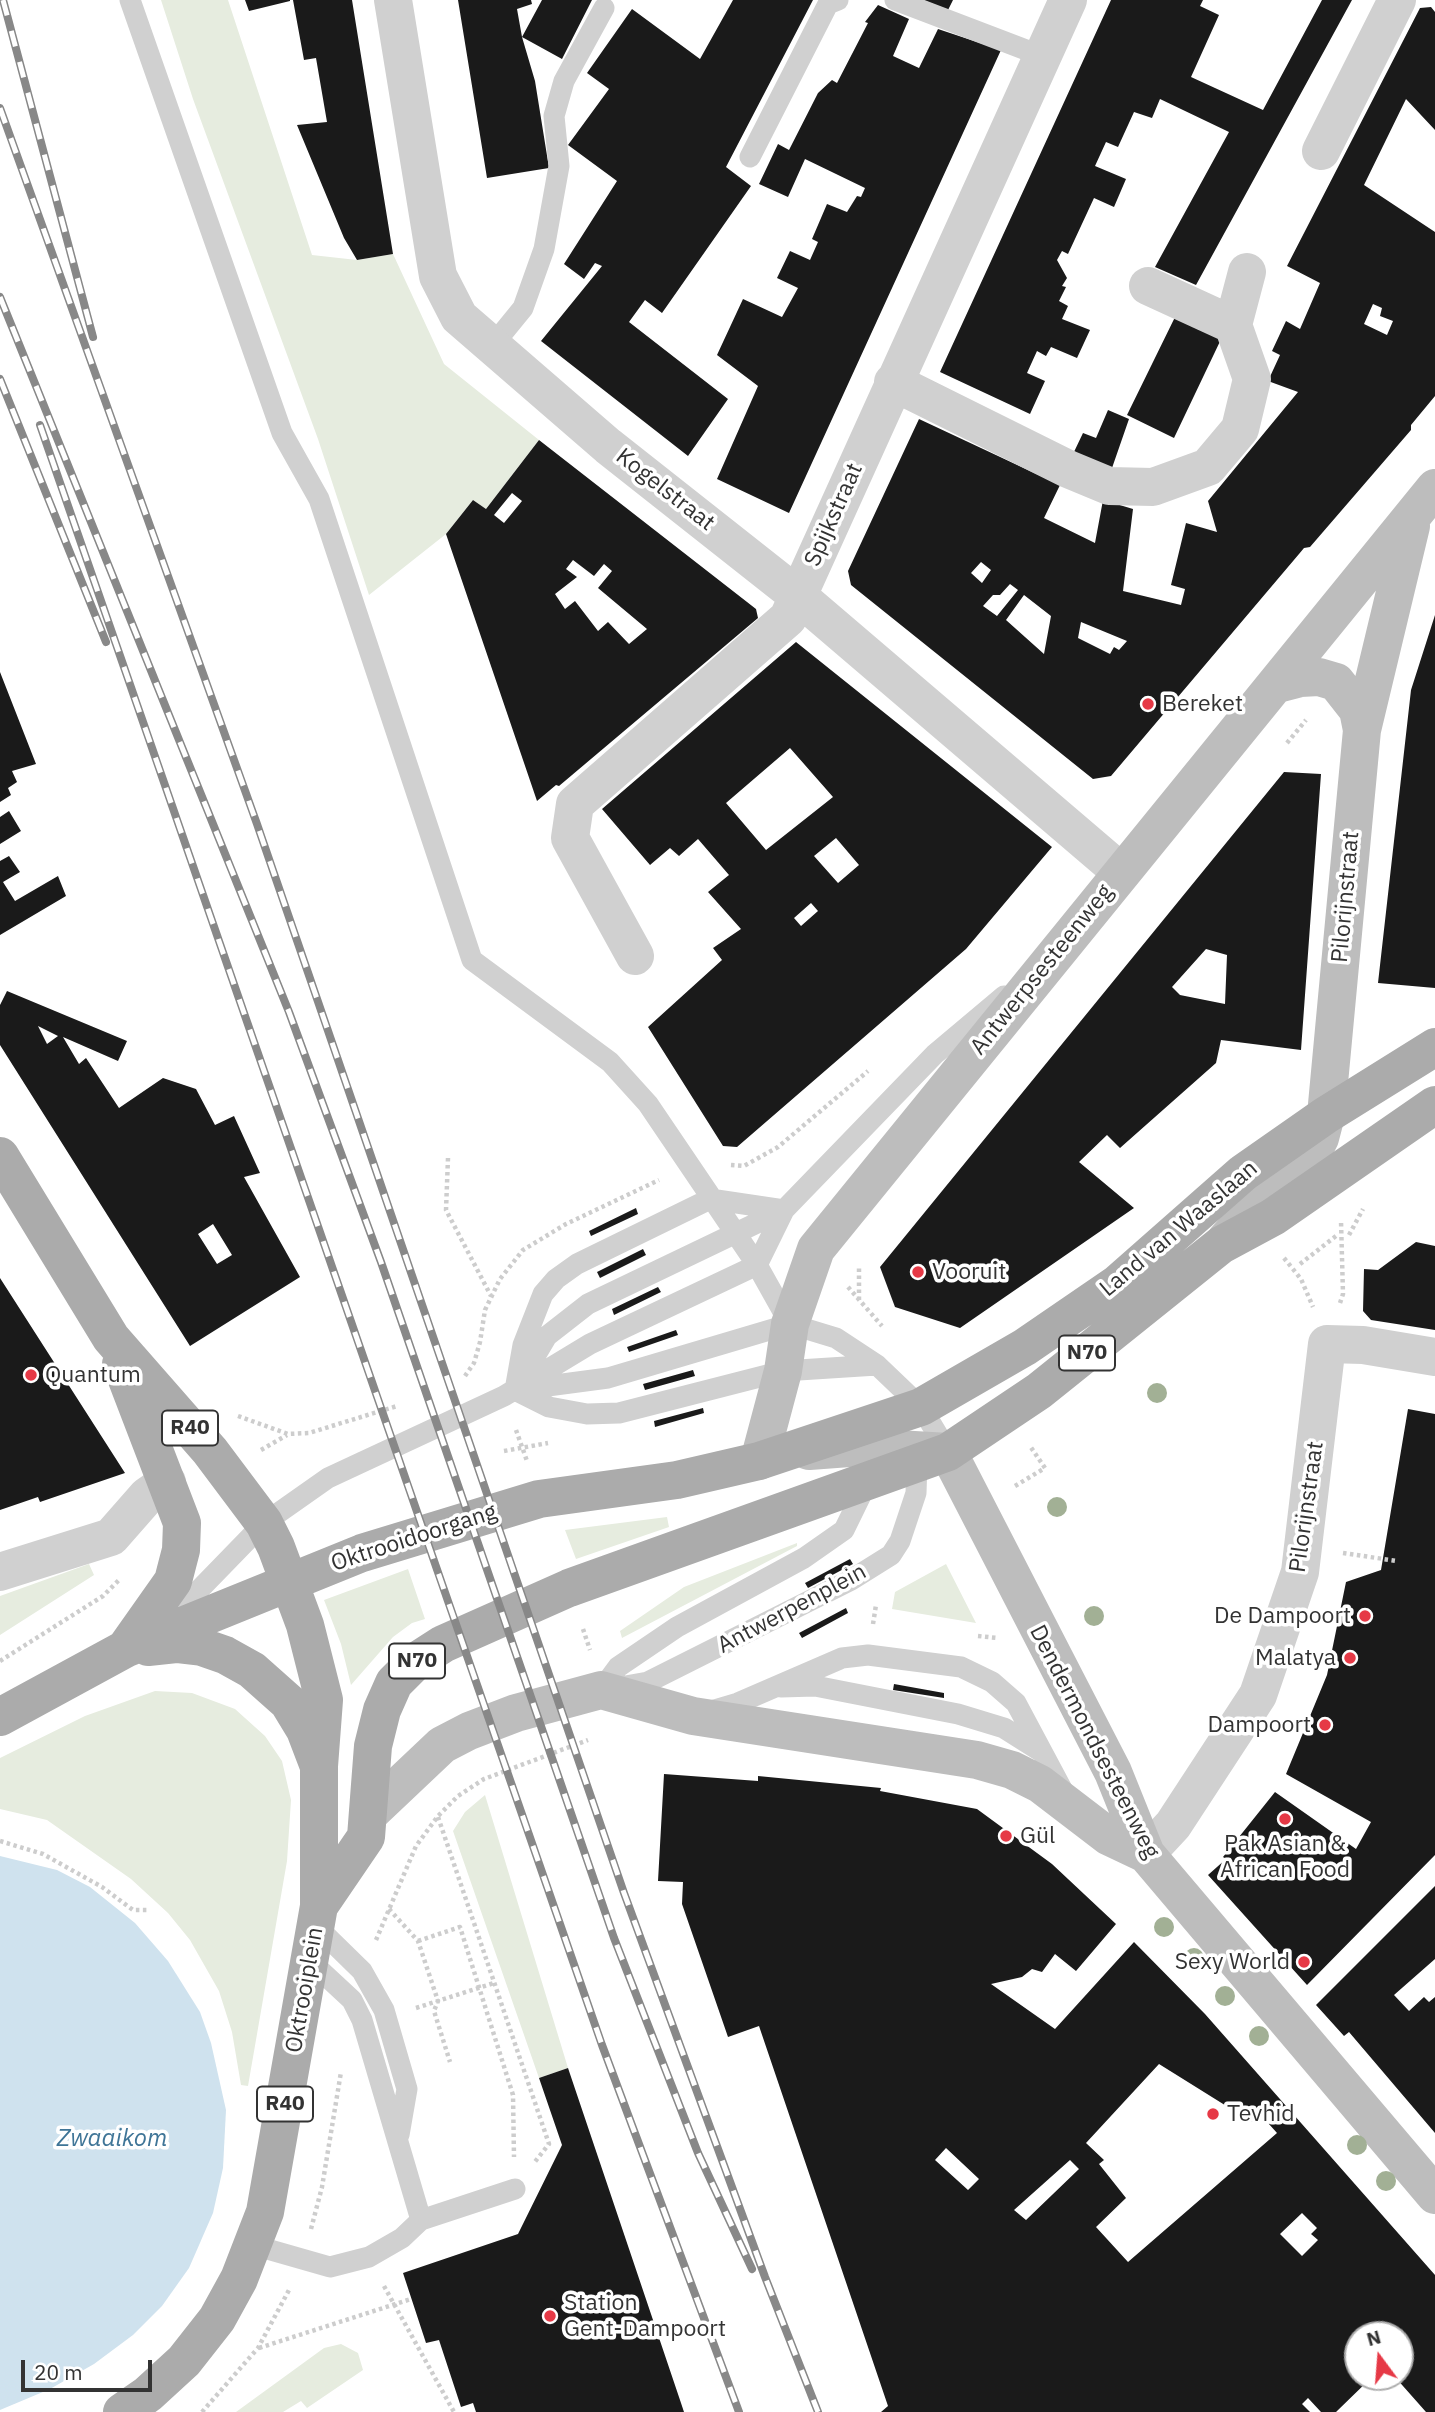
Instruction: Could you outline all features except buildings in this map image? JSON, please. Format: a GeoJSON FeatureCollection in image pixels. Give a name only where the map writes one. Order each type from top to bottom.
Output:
{"type":"FeatureCollection","features":[{"type":"Feature","properties":{"kind":"main road","name":"Antwerpsesteenweg"},"geometry":{"type":"LineString","coordinates":[[790,1324],[811,1258],[1424,501]]}},
{"type":"Feature","properties":{"kind":"main road","name":"Pilorijnstraat"},"geometry":{"type":"LineString","coordinates":[[1221,1245],[1259,1203],[1308,1161],[1320,1138],[1326,1115],[1362,730],[1424,501]]}},
{"type":"Feature","properties":{"kind":"main road"},"geometry":{"type":"LineString","coordinates":[[1277,684],[1310,677],[1336,681],[1358,710],[1362,730]]}},
{"type":"Feature","properties":{"kind":"main road","name":"Land van Waaslaan"},"geometry":{"type":"LineString","coordinates":[[921,1407],[1025,1347],[1117,1284],[1243,1173],[1326,1115],[1435,1047]]}},
{"type":"Feature","properties":{"kind":"main road","name":"Land van Waaslaan"},"geometry":{"type":"LineString","coordinates":[[932,1457],[1040,1391],[1221,1245],[1273,1217],[1435,1105]]}},
{"type":"Feature","properties":{"kind":"main road","name":"R40"},"geometry":{"type":"LineString","coordinates":[[0,1156],[111,1338],[210,1451],[264,1523],[290,1580]]}},
{"type":"Feature","properties":{"kind":"main road"},"geometry":{"type":"LineString","coordinates":[[790,1324],[773,1457],[863,1447],[932,1457]]}},
{"type":"Feature","properties":{"kind":"main road","name":"R40"},"geometry":{"type":"LineString","coordinates":[[111,1338],[172,1494]]}},
{"type":"Feature","properties":{"kind":"main road","name":"N70"},"geometry":{"type":"LineString","coordinates":[[773,1457],[921,1407]]}},
{"type":"Feature","properties":{"kind":"main road","name":"Oktrooidoorgang"},"geometry":{"type":"LineString","coordinates":[[290,1580],[362,1553],[539,1499],[677,1480],[773,1457]]}},
{"type":"Feature","properties":{"kind":"main road","name":"N70"},"geometry":{"type":"LineString","coordinates":[[315,1931],[366,1836],[373,1746],[382,1710],[394,1683],[415,1662],[443,1644],[569,1588],[932,1457]]}},
{"type":"Feature","properties":{"kind":"main road","name":"Dendermondsesteenweg"},"geometry":{"type":"LineString","coordinates":[[932,1457],[1113,1772],[1146,1854],[1435,2195]]}},
{"type":"Feature","properties":{"kind":"main road","name":"Oktrooiplein"},"geometry":{"type":"LineString","coordinates":[[125,1649],[173,1581],[181,1550],[182,1523],[172,1494]]}},
{"type":"Feature","properties":{"kind":"main road","name":"Oktrooiplein"},"geometry":{"type":"LineString","coordinates":[[0,1717],[125,1649],[290,1580],[305,1625],[324,1700],[319,1766],[315,1931],[273,2175],[253,2245],[217,2319],[184,2361],[148,2394],[122,2412]]}},
{"type":"Feature","properties":{"kind":"main road","name":"Oktrooiplein"},"geometry":{"type":"LineString","coordinates":[[125,1649],[176,1644],[202,1647],[225,1655],[253,1671],[288,1702],[304,1730],[319,1766]]}},
{"type":"Feature","properties":{"kind":"main road"},"geometry":{"type":"LineString","coordinates":[[368,1815],[442,1745],[469,1731],[516,1713],[601,1690],[693,1716],[977,1760],[1031,1779],[1108,1836],[1146,1854]]}},
{"type":"Feature","properties":{"kind":"street","name":"Kogelstraat"},"geometry":{"type":"LineString","coordinates":[[393,0],[438,276],[459,317],[608,446],[798,596],[1121,872]]}},
{"type":"Feature","properties":{"kind":"street","name":"Spijkstraat"},"geometry":{"type":"LineString","coordinates":[[635,957],[570,838],[575,804],[788,618],[1068,0]]}},
{"type":"Feature","properties":{"kind":"street"},"geometry":{"type":"LineString","coordinates":[[1321,151],[1396,0]]}},
{"type":"Feature","properties":{"kind":"street"},"geometry":{"type":"LineString","coordinates":[[893,382],[1068,469],[1109,486],[1153,487],[1208,467],[1240,429],[1252,379],[1233,325],[1247,271]]}},
{"type":"Feature","properties":{"kind":"street"},"geometry":{"type":"LineString","coordinates":[[1148,286],[1233,325]]}},
{"type":"Feature","properties":{"kind":"street"},"geometry":{"type":"LineString","coordinates":[[1327,1344],[1363,1345],[1435,1357]]}},
{"type":"Feature","properties":{"kind":"street","name":"Pilorijnstraat"},"geometry":{"type":"LineString","coordinates":[[1146,1854],[1173,1825],[1258,1695],[1300,1572],[1327,1344]]}},
{"type":"Feature","properties":{"kind":"street"},"geometry":{"type":"LineString","coordinates":[[0,1573],[111,1537],[147,1496],[172,1494]]}},
{"type":"Feature","properties":{"kind":"lane"},"geometry":{"type":"LineString","coordinates":[[130,0],[282,433],[319,499],[472,960],[610,1062],[648,1104],[757,1265],[790,1324]]}},
{"type":"Feature","properties":{"kind":"lane"},"geometry":{"type":"LineString","coordinates":[[750,158],[828,4],[838,0]]}},
{"type":"Feature","properties":{"kind":"lane"},"geometry":{"type":"LineString","coordinates":[[895,0],[1042,56]]}},
{"type":"Feature","properties":{"kind":"lane"},"geometry":{"type":"LineString","coordinates":[[492,346],[523,308],[544,249],[559,166],[554,116],[564,81],[604,8]]}},
{"type":"Feature","properties":{"kind":"lane"},"geometry":{"type":"LineString","coordinates":[[515,1391],[590,1344],[757,1265],[784,1210],[935,1054],[1064,944]]}},
{"type":"Feature","properties":{"kind":"lane"},"geometry":{"type":"LineString","coordinates":[[515,1391],[523,1345],[543,1294],[556,1279],[577,1264],[710,1199],[784,1210]]}},
{"type":"Feature","properties":{"kind":"lane"},"geometry":{"type":"LineString","coordinates":[[515,1391],[547,1336],[588,1304],[784,1210]]}},
{"type":"Feature","properties":{"kind":"lane"},"geometry":{"type":"LineString","coordinates":[[515,1391],[608,1378],[790,1324],[836,1338],[877,1364],[921,1407],[932,1457]]}},
{"type":"Feature","properties":{"kind":"lane"},"geometry":{"type":"LineString","coordinates":[[515,1391],[549,1406],[587,1414],[619,1413],[783,1371],[877,1364]]}},
{"type":"Feature","properties":{"kind":"lane","name":"Oktrooiplein"},"geometry":{"type":"LineString","coordinates":[[125,1649],[196,1593],[264,1523],[328,1478],[515,1391]]}},
{"type":"Feature","properties":{"kind":"lane","name":"Antwerpenplein"},"geometry":{"type":"LineString","coordinates":[[601,1690],[648,1682],[851,1580],[891,1555],[900,1541],[916,1493],[932,1457]]}},
{"type":"Feature","properties":{"kind":"lane","name":"Antwerpenplein"},"geometry":{"type":"LineString","coordinates":[[601,1690],[618,1667],[677,1627],[804,1558],[844,1530],[868,1480]]}},
{"type":"Feature","properties":{"kind":"lane"},"geometry":{"type":"LineString","coordinates":[[693,1716],[738,1703],[842,1658],[868,1655],[961,1667],[992,1682],[1016,1703],[1072,1807]]}},
{"type":"Feature","properties":{"kind":"lane"},"geometry":{"type":"LineString","coordinates":[[774,1688],[815,1686],[958,1714],[1004,1728],[1044,1753]]}},
{"type":"Feature","properties":{"kind":"lane"},"geometry":{"type":"LineString","coordinates":[[315,1931],[362,1970],[384,2010],[407,2089],[398,2140]]}},
{"type":"Feature","properties":{"kind":"lane"},"geometry":{"type":"LineString","coordinates":[[315,1931],[362,2020],[421,2220]]}},
{"type":"Feature","properties":{"kind":"lane"},"geometry":{"type":"LineString","coordinates":[[253,2245],[330,2267],[369,2257],[402,2238],[421,2220],[515,2189]]}},
{"type":"Feature","properties":{"kind":"path"},"geometry":{"type":"LineString","coordinates":[[448,1157],[446,1210],[491,1297]]}},
{"type":"Feature","properties":{"kind":"path"},"geometry":{"type":"LineString","coordinates":[[723,1165],[750,1163]]}},
{"type":"Feature","properties":{"kind":"path"},"geometry":{"type":"LineString","coordinates":[[1300,1264],[1336,1236]]}},
{"type":"Feature","properties":{"kind":"path"},"geometry":{"type":"LineString","coordinates":[[1283,1256],[1301,1279],[1327,1344]]}},
{"type":"Feature","properties":{"kind":"path"},"geometry":{"type":"LineString","coordinates":[[859,1300],[887,1331]]}},
{"type":"Feature","properties":{"kind":"path"},"geometry":{"type":"LineString","coordinates":[[463,1379],[474,1363],[480,1342]]}},
{"type":"Feature","properties":{"kind":"path"},"geometry":{"type":"LineString","coordinates":[[252,1455],[288,1434],[309,1433],[399,1405]]}},
{"type":"Feature","properties":{"kind":"path"},"geometry":{"type":"LineString","coordinates":[[516,1431],[526,1461]]}},
{"type":"Feature","properties":{"kind":"path"},"geometry":{"type":"LineString","coordinates":[[1015,1486],[1045,1468],[1025,1438]]}},
{"type":"Feature","properties":{"kind":"path"},"geometry":{"type":"LineString","coordinates":[[1304,1548],[1397,1561]]}},
{"type":"Feature","properties":{"kind":"path"},"geometry":{"type":"LineString","coordinates":[[0,1661],[103,1596],[125,1574]]}},
{"type":"Feature","properties":{"kind":"path"},"geometry":{"type":"LineString","coordinates":[[873,1622],[886,1624]]}},
{"type":"Feature","properties":{"kind":"path"},"geometry":{"type":"LineString","coordinates":[[964,1634],[1004,1639],[998,1628]]}},
{"type":"Feature","properties":{"kind":"path"},"geometry":{"type":"LineString","coordinates":[[515,2189],[549,2144],[438,1816],[458,1796],[484,1779],[601,1735]]}},
{"type":"Feature","properties":{"kind":"path"},"geometry":{"type":"LineString","coordinates":[[0,1841],[43,1854],[102,1887],[133,1909],[147,1910]]}},
{"type":"Feature","properties":{"kind":"path"},"geometry":{"type":"LineString","coordinates":[[389,1909],[418,1941],[438,2001],[434,2011],[450,2062]]}},
{"type":"Feature","properties":{"kind":"path"},"geometry":{"type":"LineString","coordinates":[[418,1941],[460,1927],[513,2095],[515,2189]]}},
{"type":"Feature","properties":{"kind":"path"},"geometry":{"type":"LineString","coordinates":[[408,2010],[494,1983]]}},
{"type":"Feature","properties":{"kind":"path"},"geometry":{"type":"LineString","coordinates":[[369,2257],[454,2412]]}},
{"type":"Feature","properties":{"kind":"path"},"geometry":{"type":"LineString","coordinates":[[202,2412],[258,2348],[287,2296]]}},
{"type":"Feature","properties":{"kind":"path"},"geometry":{"type":"LineString","coordinates":[[258,2348],[411,2299]]}},
{"type":"Feature","properties":{"kind":"shaded area"},"geometry":{"type":"Polygon","coordinates":[[[161,0],[228,0],[312,255],[357,260],[393,254],[444,364],[539,440],[486,509],[473,500],[446,534],[369,595],[318,439],[193,99],[161,0]]]}},
{"type":"Feature","properties":{"kind":"shaded area"},"geometry":{"type":"Polygon","coordinates":[[[667,1517],[669,1527],[576,1559],[565,1530],[667,1517]]]}},
{"type":"Feature","properties":{"kind":"shaded area"},"geometry":{"type":"Polygon","coordinates":[[[797,1543],[797,1546],[622,1638],[620,1631],[684,1587],[797,1543]]]}},
{"type":"Feature","properties":{"kind":"shaded area"},"geometry":{"type":"Polygon","coordinates":[[[89,1564],[94,1575],[0,1635],[0,1596],[89,1564]]]}},
{"type":"Feature","properties":{"kind":"shaded area"},"geometry":{"type":"Polygon","coordinates":[[[946,1564],[976,1623],[892,1609],[895,1592],[946,1564]]]}},
{"type":"Feature","properties":{"kind":"shaded area"},"geometry":{"type":"Polygon","coordinates":[[[408,1569],[425,1619],[412,1623],[393,1637],[351,1685],[341,1644],[324,1600],[408,1569]]]}},
{"type":"Feature","properties":{"kind":"shaded area"},"geometry":{"type":"Polygon","coordinates":[[[155,1691],[192,1693],[235,1709],[265,1736],[282,1761],[291,1800],[287,1861],[248,2086],[241,2085],[232,2032],[219,1991],[190,1940],[168,1913],[131,1879],[47,1820],[0,1809],[0,1758],[85,1716],[155,1691]]]}},
{"type":"Feature","properties":{"kind":"shaded area"},"geometry":{"type":"Polygon","coordinates":[[[485,1795],[568,2068],[539,2078],[453,1831],[465,1812],[485,1795]]]}},
{"type":"Feature","properties":{"kind":"shaded area"},"geometry":{"type":"Polygon","coordinates":[[[341,2344],[358,2353],[363,2370],[307,2408],[301,2401],[283,2412],[236,2412],[324,2348],[341,2344]]]}},
{"type":"Feature","properties":{"kind":"water","name":"Zwaaikom"},"geometry":{"type":"Polygon","coordinates":[[[0,1856],[57,1870],[90,1887],[135,1923],[168,1961],[200,2012],[211,2043],[226,2110],[223,2168],[213,2213],[189,2268],[162,2306],[133,2335],[94,2364],[50,2389],[0,2410],[0,1856]]]}},
{"type":"Feature","properties":{"kind":"railway"},"geometry":{"type":"LineString","coordinates":[[3,0],[93,337]]}},
{"type":"Feature","properties":{"kind":"railway"},"geometry":{"type":"LineString","coordinates":[[0,108],[257,824],[624,1893],[765,2277],[818,2412]]}},
{"type":"Feature","properties":{"kind":"railway"},"geometry":{"type":"LineString","coordinates":[[0,297],[289,1012],[381,1262],[614,1938],[698,2153],[752,2269]]}},
{"type":"Feature","properties":{"kind":"railway"},"geometry":{"type":"LineString","coordinates":[[0,379],[106,642]]}},
{"type":"Feature","properties":{"kind":"railway"},"geometry":{"type":"LineString","coordinates":[[40,425],[602,2045],[739,2412]]}},
{"type":"Feature","properties":{"kind":"place","name":"Bereket"},"geometry":{"type":"Point","coordinates":[1148,704]}},
{"type":"Feature","properties":{"kind":"place","name":"Vooruit"},"geometry":{"type":"Point","coordinates":[918,1272]}},
{"type":"Feature","properties":{"kind":"place","name":"Quantum"},"geometry":{"type":"Point","coordinates":[31,1375]}},
{"type":"Feature","properties":{"kind":"place","name":"De Dampoort"},"geometry":{"type":"Point","coordinates":[1365,1616]}},
{"type":"Feature","properties":{"kind":"place","name":"Malatya"},"geometry":{"type":"Point","coordinates":[1350,1658]}},
{"type":"Feature","properties":{"kind":"place","name":"Dampoort"},"geometry":{"type":"Point","coordinates":[1325,1725]}},
{"type":"Feature","properties":{"kind":"place","name":"Pak Asian & African Food"},"geometry":{"type":"Point","coordinates":[1285,1819]}},
{"type":"Feature","properties":{"kind":"place","name":"Gül"},"geometry":{"type":"Point","coordinates":[1006,1836]}},
{"type":"Feature","properties":{"kind":"place","name":"Sexy World"},"geometry":{"type":"Point","coordinates":[1304,1962]}},
{"type":"Feature","properties":{"kind":"place","name":"Tevhid"},"geometry":{"type":"Point","coordinates":[1213,2114]}},
{"type":"Feature","properties":{"kind":"place","name":"Station Gent-Dampoort"},"geometry":{"type":"Point","coordinates":[550,2316]}}]}
